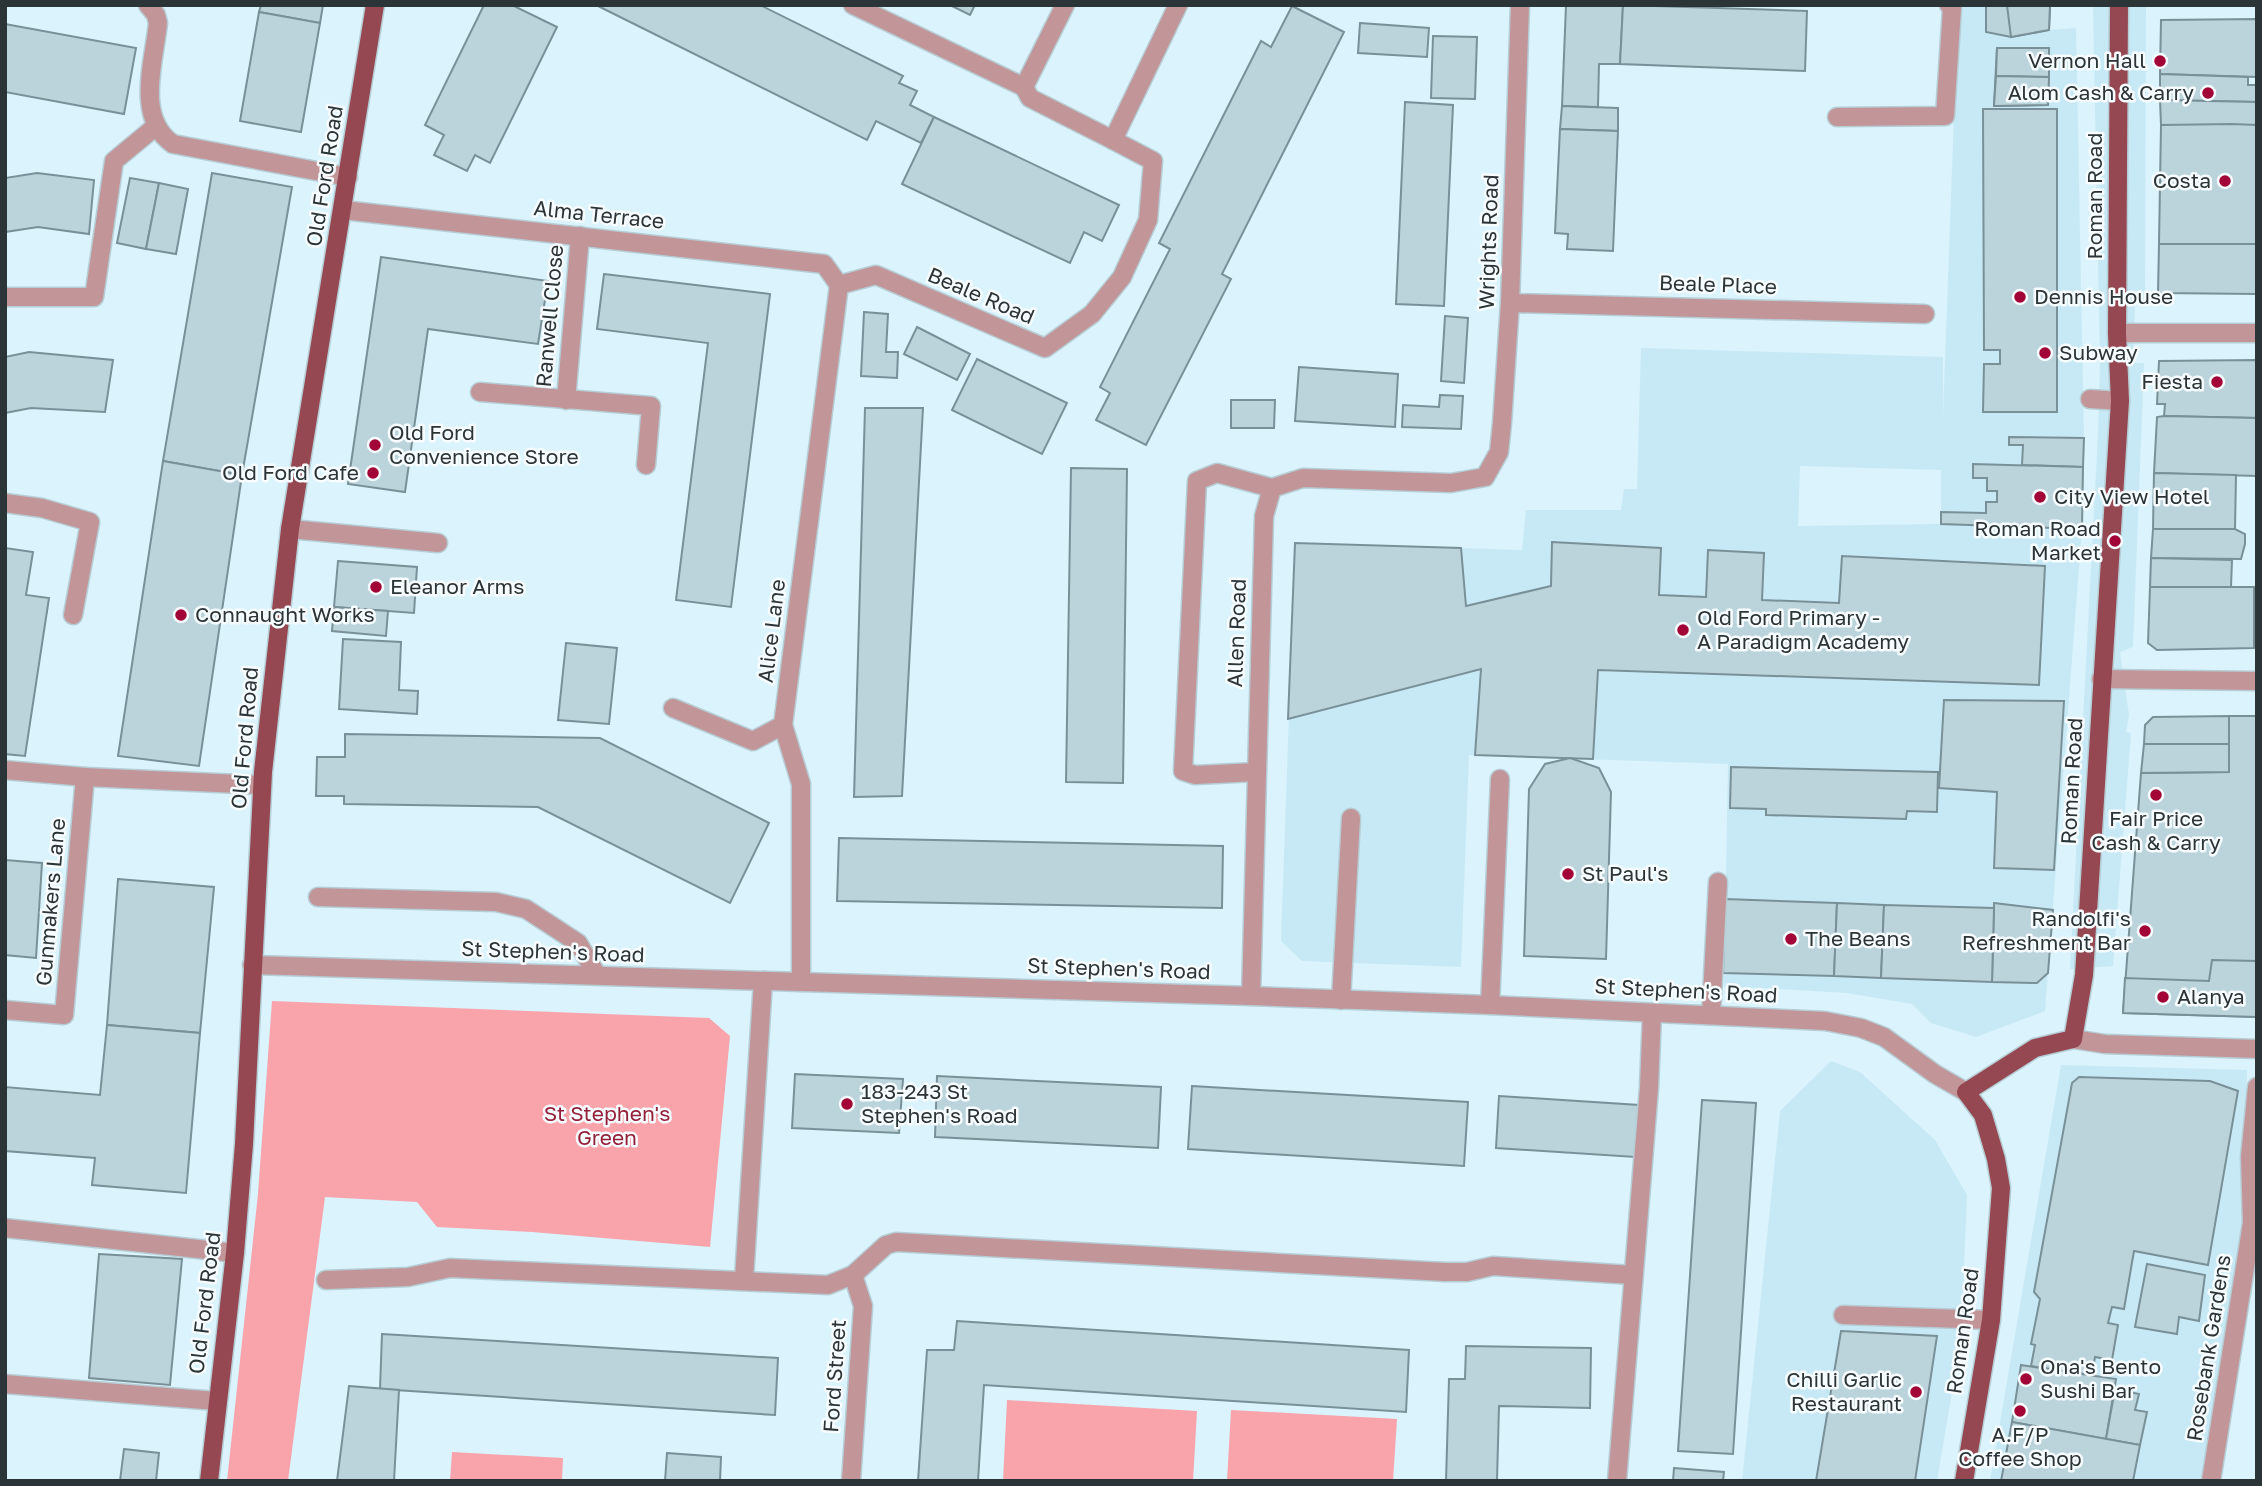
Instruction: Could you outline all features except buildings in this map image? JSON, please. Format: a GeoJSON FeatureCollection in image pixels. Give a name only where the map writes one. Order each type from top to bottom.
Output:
{"type":"FeatureCollection","features":[{"type":"Feature","properties":{"kind":"main road","name":"Old Ford Road"},"geometry":{"type":"LineString","coordinates":[[209,1481],[216,1401],[235,1253],[244,1144],[262,785],[290,529],[375,5]]}},
{"type":"Feature","properties":{"kind":"main road","name":"Roman Road"},"geometry":{"type":"LineString","coordinates":[[2073,1039],[2084,975],[2120,401],[2119,5]]}},
{"type":"Feature","properties":{"kind":"main road"},"geometry":{"type":"LineString","coordinates":[[1966,1092],[2035,1048],[2073,1039]]}},
{"type":"Feature","properties":{"kind":"main road","name":"Roman Road"},"geometry":{"type":"LineString","coordinates":[[1964,1481],[1991,1320],[2001,1188],[1983,1115],[1966,1092]]}},
{"type":"Feature","properties":{"kind":"street"},"geometry":{"type":"LineString","coordinates":[[148,5],[156,15],[158,23],[150,95],[151,113],[155,127],[162,137],[173,145],[348,177]]}},
{"type":"Feature","properties":{"kind":"street"},"geometry":{"type":"LineString","coordinates":[[853,5],[1024,87],[1030,98],[1113,140],[1178,5]]}},
{"type":"Feature","properties":{"kind":"street"},"geometry":{"type":"LineString","coordinates":[[1024,87],[1065,5]]}},
{"type":"Feature","properties":{"kind":"street","name":"Wrights Road"},"geometry":{"type":"LineString","coordinates":[[1272,488],[1303,478],[1451,483],[1485,477],[1499,452],[1510,303],[1520,5]]}},
{"type":"Feature","properties":{"kind":"street"},"geometry":{"type":"LineString","coordinates":[[1837,117],[1945,116],[1952,8],[1948,5]]}},
{"type":"Feature","properties":{"kind":"street"},"geometry":{"type":"LineString","coordinates":[[5,297],[94,297],[114,161],[155,127]]}},
{"type":"Feature","properties":{"kind":"street","name":"Beale Road"},"geometry":{"type":"LineString","coordinates":[[839,285],[876,275],[1045,348],[1092,314],[1122,277],[1148,220],[1153,161],[1113,140]]}},
{"type":"Feature","properties":{"kind":"street","name":"Alma Terrace"},"geometry":{"type":"LineString","coordinates":[[343,210],[824,264],[839,285]]}},
{"type":"Feature","properties":{"kind":"street","name":"Ranwell Close"},"geometry":{"type":"LineString","coordinates":[[566,400],[580,236]]}},
{"type":"Feature","properties":{"kind":"street","name":"Alice Lane"},"geometry":{"type":"LineString","coordinates":[[801,982],[801,784],[783,725],[839,285]]}},
{"type":"Feature","properties":{"kind":"street","name":"Beale Place"},"geometry":{"type":"LineString","coordinates":[[1510,303],[1925,314]]}},
{"type":"Feature","properties":{"kind":"street"},"geometry":{"type":"LineString","coordinates":[[2118,333],[2257,333]]}},
{"type":"Feature","properties":{"kind":"street","name":"Ranwell Close"},"geometry":{"type":"LineString","coordinates":[[480,392],[652,406],[646,465]]}},
{"type":"Feature","properties":{"kind":"street"},"geometry":{"type":"LineString","coordinates":[[2090,399],[2120,401]]}},
{"type":"Feature","properties":{"kind":"street"},"geometry":{"type":"LineString","coordinates":[[1256,772],[1195,775],[1183,771],[1197,481],[1217,473],[1272,488]]}},
{"type":"Feature","properties":{"kind":"street","name":"Allen Road"},"geometry":{"type":"LineString","coordinates":[[1251,996],[1264,516],[1272,488]]}},
{"type":"Feature","properties":{"kind":"street"},"geometry":{"type":"LineString","coordinates":[[5,503],[42,508],[90,522],[73,615]]}},
{"type":"Feature","properties":{"kind":"street"},"geometry":{"type":"LineString","coordinates":[[290,529],[438,542]]}},
{"type":"Feature","properties":{"kind":"street"},"geometry":{"type":"LineString","coordinates":[[2101,679],[2257,681]]}},
{"type":"Feature","properties":{"kind":"street"},"geometry":{"type":"LineString","coordinates":[[673,708],[753,741],[783,725]]}},
{"type":"Feature","properties":{"kind":"street"},"geometry":{"type":"LineString","coordinates":[[5,770],[85,777],[262,785]]}},
{"type":"Feature","properties":{"kind":"street","name":"Gunmakers Lane"},"geometry":{"type":"LineString","coordinates":[[5,1010],[64,1015],[85,777]]}},
{"type":"Feature","properties":{"kind":"street"},"geometry":{"type":"LineString","coordinates":[[1490,1004],[1500,779]]}},
{"type":"Feature","properties":{"kind":"street"},"geometry":{"type":"LineString","coordinates":[[1341,1000],[1351,818]]}},
{"type":"Feature","properties":{"kind":"street"},"geometry":{"type":"LineString","coordinates":[[1711,1016],[1718,882]]}},
{"type":"Feature","properties":{"kind":"street"},"geometry":{"type":"LineString","coordinates":[[318,897],[496,902],[526,909],[578,943],[597,975]]}},
{"type":"Feature","properties":{"kind":"street","name":"St Stephen's Road"},"geometry":{"type":"LineString","coordinates":[[252,965],[1490,1004],[1825,1021],[1861,1028],[1884,1037],[1935,1074],[1966,1092]]}},
{"type":"Feature","properties":{"kind":"street"},"geometry":{"type":"LineString","coordinates":[[744,1279],[763,981]]}},
{"type":"Feature","properties":{"kind":"street"},"geometry":{"type":"LineString","coordinates":[[1617,1481],[1649,1088],[1652,1013]]}},
{"type":"Feature","properties":{"kind":"street"},"geometry":{"type":"LineString","coordinates":[[2073,1039],[2105,1044],[2257,1049]]}},
{"type":"Feature","properties":{"kind":"street","name":"Rosebank Gardens"},"geometry":{"type":"LineString","coordinates":[[2211,1481],[2254,1224],[2250,1157],[2257,1087]]}},
{"type":"Feature","properties":{"kind":"street"},"geometry":{"type":"LineString","coordinates":[[5,1228],[235,1253]]}},
{"type":"Feature","properties":{"kind":"street"},"geometry":{"type":"LineString","coordinates":[[326,1280],[408,1277],[450,1268],[744,1279],[828,1285],[853,1275],[886,1245],[896,1242],[1445,1272],[1467,1272],[1493,1266],[1632,1275]]}},
{"type":"Feature","properties":{"kind":"street","name":"Ford Street"},"geometry":{"type":"LineString","coordinates":[[850,1481],[863,1306],[853,1275]]}},
{"type":"Feature","properties":{"kind":"street"},"geometry":{"type":"LineString","coordinates":[[1843,1315],[1991,1320]]}},
{"type":"Feature","properties":{"kind":"street"},"geometry":{"type":"LineString","coordinates":[[5,1384],[216,1401]]}},
{"type":"Feature","properties":{"kind":"shaded area","name":"Old Ford Primary - A Paradigm Academy"},"geometry":{"type":"Polygon","coordinates":[[[1958,5],[2050,5],[2049,30],[2076,28],[2084,439],[2082,529],[2045,1011],[1976,1037],[1931,1023],[1912,1004],[1847,993],[1724,986],[1728,764],[1469,755],[1461,967],[1302,961],[1281,941],[1295,543],[1522,550],[1526,510],[1621,510],[1624,489],[1637,489],[1641,348],[1943,357],[1943,415],[1958,5]],[[1800,466],[1798,526],[1941,524],[1941,470],[1800,466]]]}},
{"type":"Feature","properties":{"kind":"shaded area","name":"Roman Road Market"},"geometry":{"type":"Polygon","coordinates":[[[2093,5],[2146,5],[2145,300],[2135,301],[2133,363],[2144,363],[2133,647],[2120,652],[2129,715],[2126,732],[2131,733],[2113,966],[2070,969],[2100,364],[2093,5]]]}},
{"type":"Feature","properties":{"kind":"shaded area"},"geometry":{"type":"Polygon","coordinates":[[[1831,1061],[1860,1072],[1935,1140],[1967,1195],[1961,1339],[1937,1481],[1742,1481],[1780,1111],[1831,1061]]]}},
{"type":"Feature","properties":{"kind":"shaded area"},"geometry":{"type":"Polygon","coordinates":[[[2061,1065],[2247,1070],[2244,1226],[2201,1481],[1990,1481],[2061,1065]]]}},
{"type":"Feature","properties":{"kind":"green space","name":"St Stephen's Green"},"geometry":{"type":"Polygon","coordinates":[[[272,1001],[709,1018],[730,1036],[710,1247],[437,1227],[417,1202],[325,1197],[288,1481],[227,1481],[258,1194],[272,1001]]]}},
{"type":"Feature","properties":{"kind":"green space"},"geometry":{"type":"Polygon","coordinates":[[[1007,1400],[1197,1411],[1193,1481],[1003,1481],[1007,1400]]]}},
{"type":"Feature","properties":{"kind":"green space"},"geometry":{"type":"Polygon","coordinates":[[[1231,1410],[1397,1419],[1393,1481],[1227,1481],[1231,1410]]]}},
{"type":"Feature","properties":{"kind":"green space"},"geometry":{"type":"Polygon","coordinates":[[[452,1452],[563,1458],[562,1481],[450,1481],[452,1452]]]}},
{"type":"Feature","properties":{"kind":"place","name":"Vernon Hall"},"geometry":{"type":"Point","coordinates":[2160,61]}},
{"type":"Feature","properties":{"kind":"place","name":"Alom Cash & Carry"},"geometry":{"type":"Point","coordinates":[2208,93]}},
{"type":"Feature","properties":{"kind":"place","name":"Costa"},"geometry":{"type":"Point","coordinates":[2225,181]}},
{"type":"Feature","properties":{"kind":"place","name":"Dennis House"},"geometry":{"type":"Point","coordinates":[2020,297]}},
{"type":"Feature","properties":{"kind":"place","name":"Subway"},"geometry":{"type":"Point","coordinates":[2045,353]}},
{"type":"Feature","properties":{"kind":"place","name":"Fiesta"},"geometry":{"type":"Point","coordinates":[2217,382]}},
{"type":"Feature","properties":{"kind":"place","name":"Old Ford Convenience Store"},"geometry":{"type":"Point","coordinates":[375,445]}},
{"type":"Feature","properties":{"kind":"place","name":"Old Ford Cafe"},"geometry":{"type":"Point","coordinates":[373,473]}},
{"type":"Feature","properties":{"kind":"place","name":"City View Hotel"},"geometry":{"type":"Point","coordinates":[2040,497]}},
{"type":"Feature","properties":{"kind":"place","name":"Roman Road Market"},"geometry":{"type":"Point","coordinates":[2115,541]}},
{"type":"Feature","properties":{"kind":"place","name":"Eleanor Arms"},"geometry":{"type":"Point","coordinates":[376,587]}},
{"type":"Feature","properties":{"kind":"place","name":"Connaught Works"},"geometry":{"type":"Point","coordinates":[181,615]}},
{"type":"Feature","properties":{"kind":"place","name":"Old Ford Primary - A Paradigm Academy"},"geometry":{"type":"Point","coordinates":[1683,630]}},
{"type":"Feature","properties":{"kind":"place","name":"Fair Price Cash & Carry"},"geometry":{"type":"Point","coordinates":[2156,795]}},
{"type":"Feature","properties":{"kind":"place","name":"St Paul's"},"geometry":{"type":"Point","coordinates":[1568,874]}},
{"type":"Feature","properties":{"kind":"place","name":"Randolfi's Refreshment Bar"},"geometry":{"type":"Point","coordinates":[2145,931]}},
{"type":"Feature","properties":{"kind":"place","name":"The Beans"},"geometry":{"type":"Point","coordinates":[1791,939]}},
{"type":"Feature","properties":{"kind":"place","name":"Alanya"},"geometry":{"type":"Point","coordinates":[2163,997]}},
{"type":"Feature","properties":{"kind":"place","name":"183-243 St Stephen's Road"},"geometry":{"type":"Point","coordinates":[847,1104]}},
{"type":"Feature","properties":{"kind":"place","name":"Ona's Bento Sushi Bar"},"geometry":{"type":"Point","coordinates":[2026,1379]}},
{"type":"Feature","properties":{"kind":"place","name":"Chilli Garlic Restaurant"},"geometry":{"type":"Point","coordinates":[1916,1392]}},
{"type":"Feature","properties":{"kind":"place","name":"A.F/P Coffee Shop"},"geometry":{"type":"Point","coordinates":[2020,1411]}}]}
